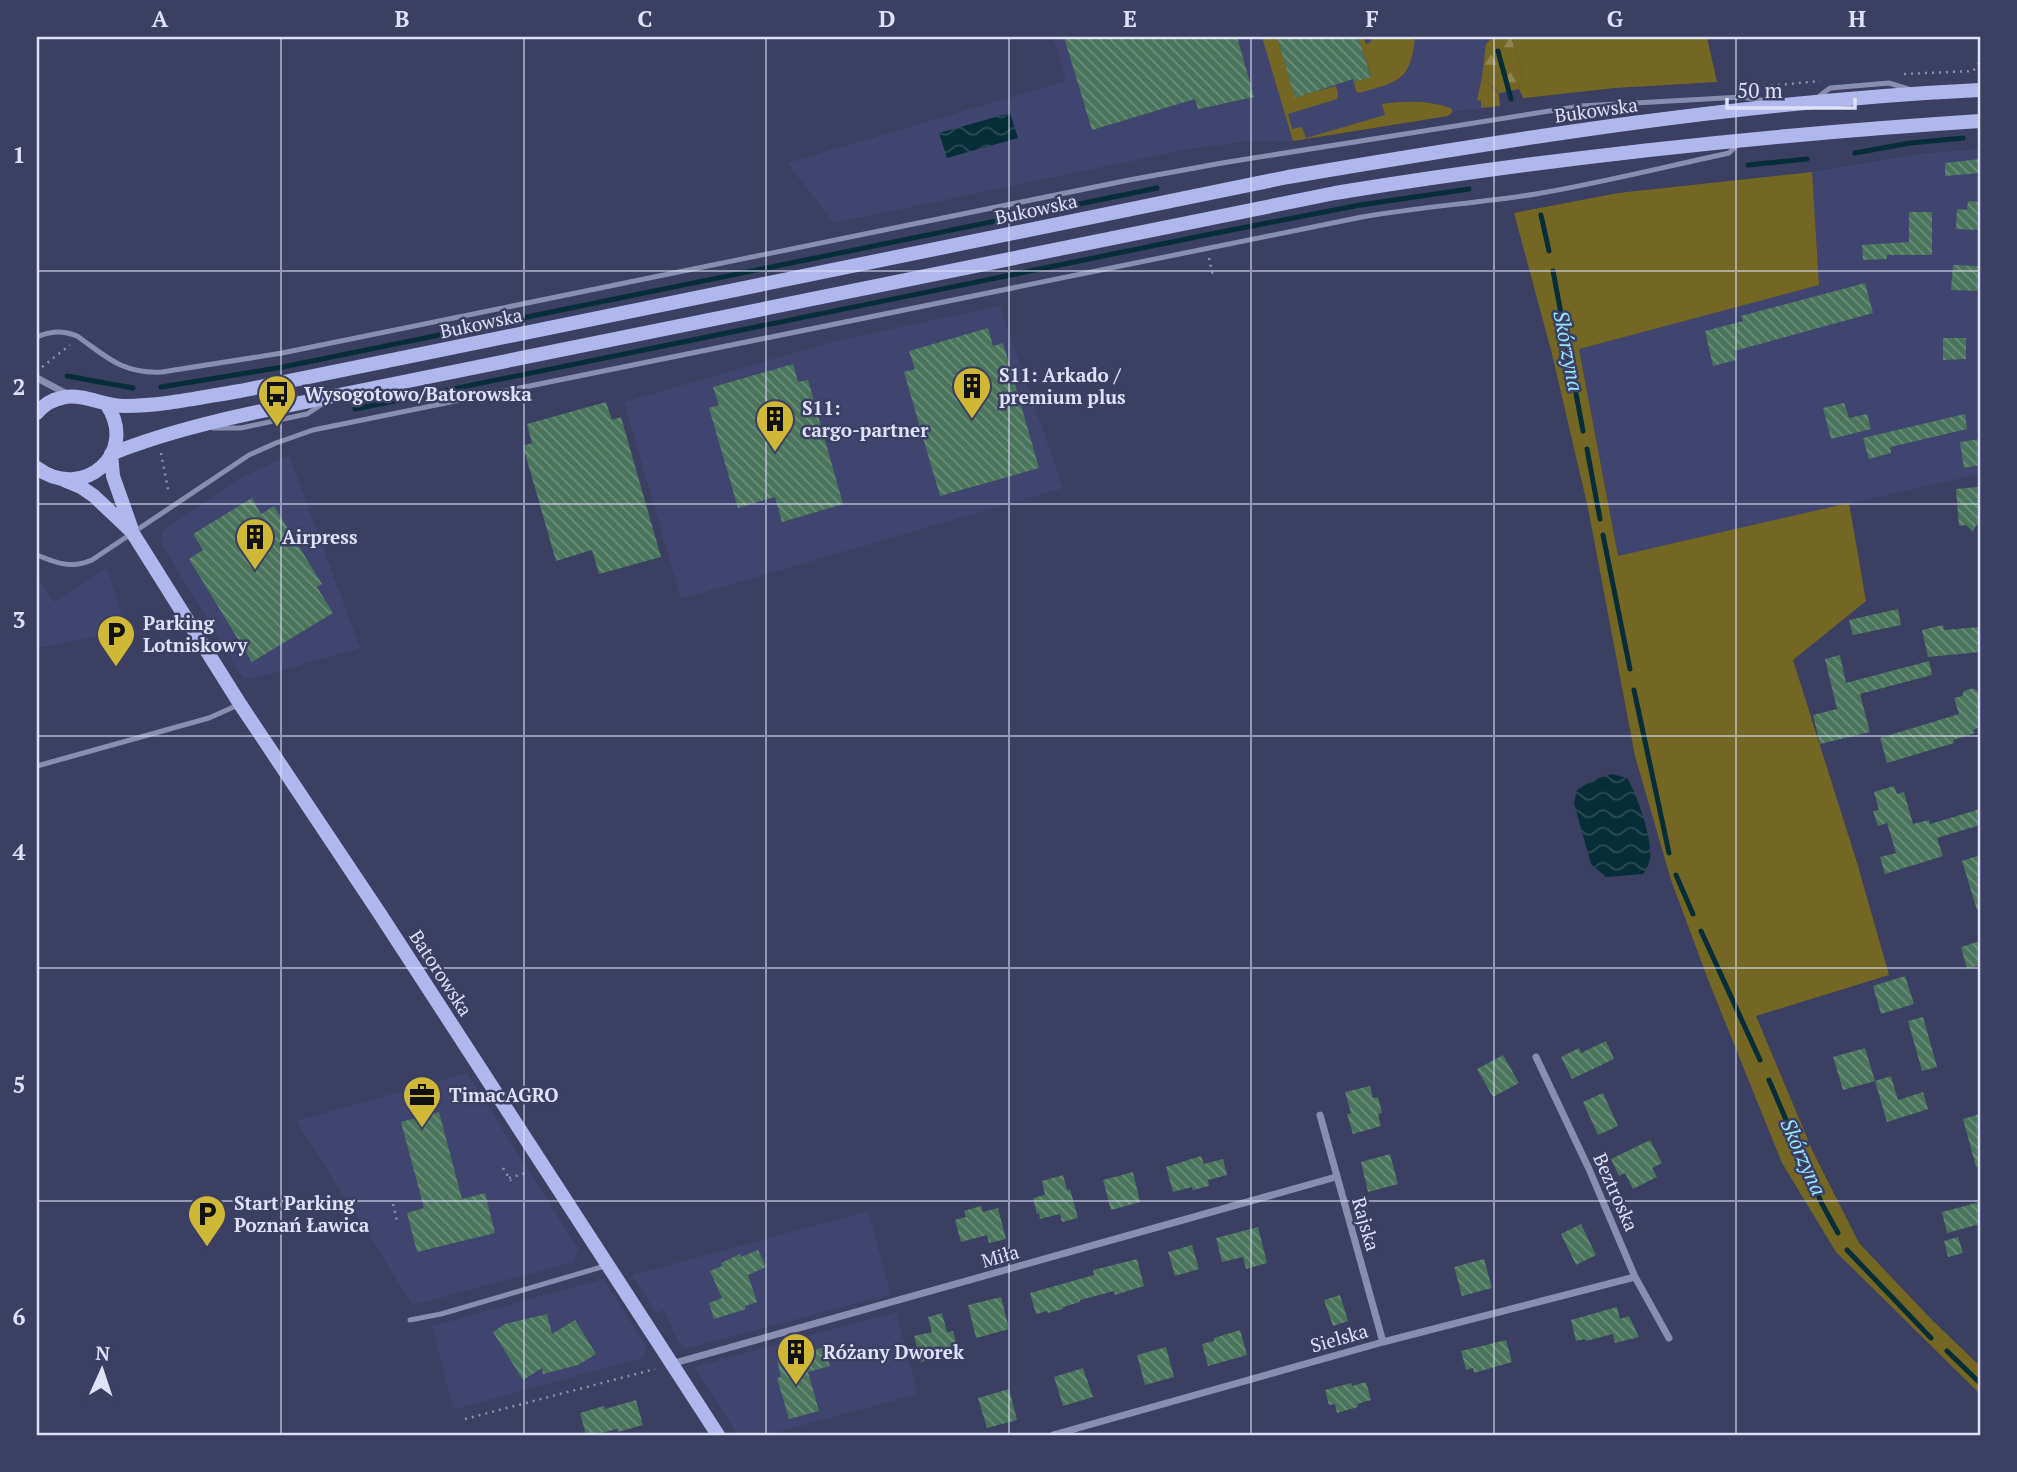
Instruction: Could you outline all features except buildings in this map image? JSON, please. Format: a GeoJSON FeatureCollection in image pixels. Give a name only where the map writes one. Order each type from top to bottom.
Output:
{"type":"FeatureCollection","features":[{"type":"Feature","properties":{"kind":"main road","name":"Bukowska"},"geometry":{"type":"LineString","coordinates":[[73,397],[107,405],[135,406],[263,387],[1302,175],[1507,142],[1787,105],[1980,90]]}},
{"type":"Feature","properties":{"kind":"main road"},"geometry":{"type":"LineString","coordinates":[[64,480],[76,480],[93,474],[107,462],[111,454],[131,446],[251,413],[1335,192],[1458,173],[1742,140],[1980,121]]}},
{"type":"Feature","properties":{"kind":"main road"},"geometry":{"type":"LineString","coordinates":[[37,413],[56,399],[73,397]]}},
{"type":"Feature","properties":{"kind":"main road","name":"Batorowska"},"geometry":{"type":"LineString","coordinates":[[107,405],[115,422],[115,442],[111,454],[113,476],[132,531],[240,704],[718,1435]]}},
{"type":"Feature","properties":{"kind":"main road","name":"Batorowska"},"geometry":{"type":"LineString","coordinates":[[40,472],[81,487],[132,531]]}},
{"type":"Feature","properties":{"kind":"street"},"geometry":{"type":"LineString","coordinates":[[1963,91],[1980,81]]}},
{"type":"Feature","properties":{"kind":"street"},"geometry":{"type":"LineString","coordinates":[[38,374],[73,397]]}},
{"type":"Feature","properties":{"kind":"street","name":"Beztroska"},"geometry":{"type":"LineString","coordinates":[[1536,1057],[1635,1277],[1669,1338]]}},
{"type":"Feature","properties":{"kind":"street","name":"Rajska"},"geometry":{"type":"LineString","coordinates":[[1320,1115],[1383,1342]]}},
{"type":"Feature","properties":{"kind":"street","name":"Miła"},"geometry":{"type":"LineString","coordinates":[[671,1364],[1336,1177]]}},
{"type":"Feature","properties":{"kind":"street","name":"Sielska"},"geometry":{"type":"LineString","coordinates":[[1053,1435],[1383,1342],[1635,1277]]}},
{"type":"Feature","properties":{"kind":"lane"},"geometry":{"type":"LineString","coordinates":[[37,337],[51,332],[70,333],[77,335],[118,365],[131,370],[162,372],[282,353],[1222,163],[1581,106],[1742,97],[1787,105]]}},
{"type":"Feature","properties":{"kind":"lane"},"geometry":{"type":"LineString","coordinates":[[37,555],[66,565],[81,565],[249,455],[313,430],[1362,217],[1587,185],[1729,153],[1742,140]]}},
{"type":"Feature","properties":{"kind":"lane"},"geometry":{"type":"LineString","coordinates":[[37,766],[209,718],[240,704]]}},
{"type":"Feature","properties":{"kind":"lane"},"geometry":{"type":"LineString","coordinates":[[410,1320],[441,1314],[608,1265]]}},
{"type":"Feature","properties":{"kind":"path"},"geometry":{"type":"LineString","coordinates":[[1897,75],[1973,71],[1980,62]]}},
{"type":"Feature","properties":{"kind":"path"},"geometry":{"type":"LineString","coordinates":[[1207,248],[1213,276]]}},
{"type":"Feature","properties":{"kind":"path"},"geometry":{"type":"LineString","coordinates":[[38,374],[71,343]]}},
{"type":"Feature","properties":{"kind":"path"},"geometry":{"type":"LineString","coordinates":[[160,449],[170,498]]}},
{"type":"Feature","properties":{"kind":"path"},"geometry":{"type":"LineString","coordinates":[[503,1168],[510,1180],[535,1169]]}},
{"type":"Feature","properties":{"kind":"path"},"geometry":{"type":"LineString","coordinates":[[393,1205],[397,1222]]}},
{"type":"Feature","properties":{"kind":"path"},"geometry":{"type":"LineString","coordinates":[[465,1419],[671,1364]]}},
{"type":"Feature","properties":{"kind":"shaded area"},"geometry":{"type":"Polygon","coordinates":[[[1053,37],[1503,37],[1517,90],[1499,94],[1493,107],[1293,141],[1250,141],[1189,149],[834,223],[787,163],[1066,81],[1053,37]]]}},
{"type":"Feature","properties":{"kind":"shaded area"},"geometry":{"type":"Polygon","coordinates":[[[1980,149],[1980,474],[1618,556],[1579,349],[1819,285],[1812,172],[1917,154],[1980,149]]]}},
{"type":"Feature","properties":{"kind":"shaded area"},"geometry":{"type":"Polygon","coordinates":[[[1000,306],[1063,488],[681,599],[624,402],[835,341],[1000,306]]]}},
{"type":"Feature","properties":{"kind":"shaded area","name":"Airpress"},"geometry":{"type":"Polygon","coordinates":[[[289,455],[360,648],[251,679],[243,678],[161,543],[162,531],[241,478],[289,455]]]}},
{"type":"Feature","properties":{"kind":"shaded area"},"geometry":{"type":"Polygon","coordinates":[[[107,568],[127,631],[37,648],[37,576],[54,602],[107,568]]]}},
{"type":"Feature","properties":{"kind":"shaded area"},"geometry":{"type":"Polygon","coordinates":[[[467,1073],[578,1249],[574,1262],[413,1305],[296,1121],[467,1073]]]}},
{"type":"Feature","properties":{"kind":"shaded area"},"geometry":{"type":"Polygon","coordinates":[[[868,1211],[891,1294],[685,1349],[678,1342],[664,1310],[656,1313],[632,1275],[868,1211]]]}},
{"type":"Feature","properties":{"kind":"shaded area"},"geometry":{"type":"Polygon","coordinates":[[[603,1279],[647,1347],[642,1358],[453,1410],[432,1326],[603,1279]]]}},
{"type":"Feature","properties":{"kind":"shaded area","name":"Różany Dworek"},"geometry":{"type":"Polygon","coordinates":[[[896,1312],[918,1394],[767,1435],[738,1435],[694,1367],[896,1312]]]}},
{"type":"Feature","properties":{"kind":"green space"},"geometry":{"type":"Polygon","coordinates":[[[1262,37],[1277,37],[1295,97],[1336,86],[1337,99],[1288,114],[1292,129],[1302,127],[1306,138],[1385,115],[1382,104],[1425,102],[1451,108],[1452,112],[1448,116],[1293,141],[1262,37]]]}},
{"type":"Feature","properties":{"kind":"green space"},"geometry":{"type":"Polygon","coordinates":[[[1358,37],[1363,37],[1366,44],[1371,42],[1370,37],[1415,37],[1406,71],[1384,86],[1359,93],[1356,91],[1354,82],[1371,76],[1358,37]]]}},
{"type":"Feature","properties":{"kind":"green space"},"geometry":{"type":"Polygon","coordinates":[[[1493,37],[1511,37],[1522,74],[1519,89],[1499,93],[1482,77],[1486,44],[1493,37]]]}},
{"type":"Feature","properties":{"kind":"green space"},"geometry":{"type":"Polygon","coordinates":[[[1511,37],[1707,37],[1717,82],[1615,88],[1523,98],[1519,89],[1522,74],[1511,37]]]}},
{"type":"Feature","properties":{"kind":"green space"},"geometry":{"type":"Polygon","coordinates":[[[1482,77],[1499,94],[1500,106],[1481,108],[1481,101],[1477,100],[1482,77]]]}},
{"type":"Feature","properties":{"kind":"green space"},"geometry":{"type":"Polygon","coordinates":[[[1812,172],[1819,285],[1579,349],[1618,556],[1849,503],[1866,601],[1793,660],[1858,866],[1889,975],[1756,1016],[1813,1152],[1859,1243],[1980,1366],[1980,1394],[1836,1252],[1782,1163],[1709,982],[1671,880],[1635,756],[1588,508],[1552,354],[1514,213],[1618,193],[1812,172]]]}},
{"type":"Feature","properties":{"kind":"water"},"geometry":{"type":"Polygon","coordinates":[[[1010,113],[1018,138],[947,158],[939,133],[1010,113]]]}},
{"type":"Feature","properties":{"kind":"water"},"geometry":{"type":"Polygon","coordinates":[[[1612,774],[1627,778],[1643,817],[1649,841],[1650,861],[1643,874],[1606,877],[1591,864],[1574,803],[1577,790],[1593,780],[1612,774]]]}},
{"type":"Feature","properties":{"kind":"waterway","name":"Skórzyna"},"geometry":{"type":"LineString","coordinates":[[1498,51],[1511,99]]}},
{"type":"Feature","properties":{"kind":"waterway"},"geometry":{"type":"LineString","coordinates":[[1855,153],[1910,143],[1963,138]]}},
{"type":"Feature","properties":{"kind":"waterway"},"geometry":{"type":"LineString","coordinates":[[1748,165],[1807,159]]}},
{"type":"Feature","properties":{"kind":"waterway"},"geometry":{"type":"LineString","coordinates":[[161,387],[283,367],[1157,188]]}},
{"type":"Feature","properties":{"kind":"waterway"},"geometry":{"type":"LineString","coordinates":[[355,409],[1206,235],[1360,205],[1469,189]]}},
{"type":"Feature","properties":{"kind":"waterway","name":"Skórzyna"},"geometry":{"type":"LineString","coordinates":[[1541,215],[1549,251]]}},
{"type":"Feature","properties":{"kind":"waterway","name":"Skórzyna"},"geometry":{"type":"LineString","coordinates":[[1553,271],[1583,431]]}},
{"type":"Feature","properties":{"kind":"waterway"},"geometry":{"type":"LineString","coordinates":[[67,376],[133,388]]}},
{"type":"Feature","properties":{"kind":"waterway","name":"Skórzyna"},"geometry":{"type":"LineString","coordinates":[[1587,449],[1600,519]]}},
{"type":"Feature","properties":{"kind":"waterway","name":"Skórzyna"},"geometry":{"type":"LineString","coordinates":[[1603,535],[1630,669]]}},
{"type":"Feature","properties":{"kind":"waterway","name":"Skórzyna"},"geometry":{"type":"LineString","coordinates":[[1634,690],[1669,853]]}},
{"type":"Feature","properties":{"kind":"waterway","name":"Skórzyna"},"geometry":{"type":"LineString","coordinates":[[1676,875],[1693,914]]}},
{"type":"Feature","properties":{"kind":"waterway","name":"Skórzyna"},"geometry":{"type":"LineString","coordinates":[[1701,931],[1760,1060]]}},
{"type":"Feature","properties":{"kind":"waterway","name":"Skórzyna"},"geometry":{"type":"LineString","coordinates":[[1769,1080],[1822,1204],[1838,1233]]}},
{"type":"Feature","properties":{"kind":"waterway","name":"Skórzyna"},"geometry":{"type":"LineString","coordinates":[[1847,1250],[1931,1338]]}},
{"type":"Feature","properties":{"kind":"waterway","name":"Skórzyna"},"geometry":{"type":"LineString","coordinates":[[1947,1351],[1980,1383]]}},
{"type":"Feature","properties":{"kind":"place","name":"S11: Arkado / premium plus"},"geometry":{"type":"Point","coordinates":[972,420]}},
{"type":"Feature","properties":{"kind":"place","name":"Wysogotowo/Batorowska"},"geometry":{"type":"Point","coordinates":[277,428]}},
{"type":"Feature","properties":{"kind":"place","name":"S11: cargo-partner"},"geometry":{"type":"Point","coordinates":[775,453]}},
{"type":"Feature","properties":{"kind":"place","name":"Airpress"},"geometry":{"type":"Point","coordinates":[255,571]}},
{"type":"Feature","properties":{"kind":"place","name":"Parking Lotniskowy"},"geometry":{"type":"Point","coordinates":[116,668]}},
{"type":"Feature","properties":{"kind":"place","name":"TimacAGRO"},"geometry":{"type":"Point","coordinates":[422,1129]}},
{"type":"Feature","properties":{"kind":"place","name":"Start Parking Poznań Ławica"},"geometry":{"type":"Point","coordinates":[207,1248]}},
{"type":"Feature","properties":{"kind":"place","name":"Różany Dworek"},"geometry":{"type":"Point","coordinates":[796,1386]}}]}
